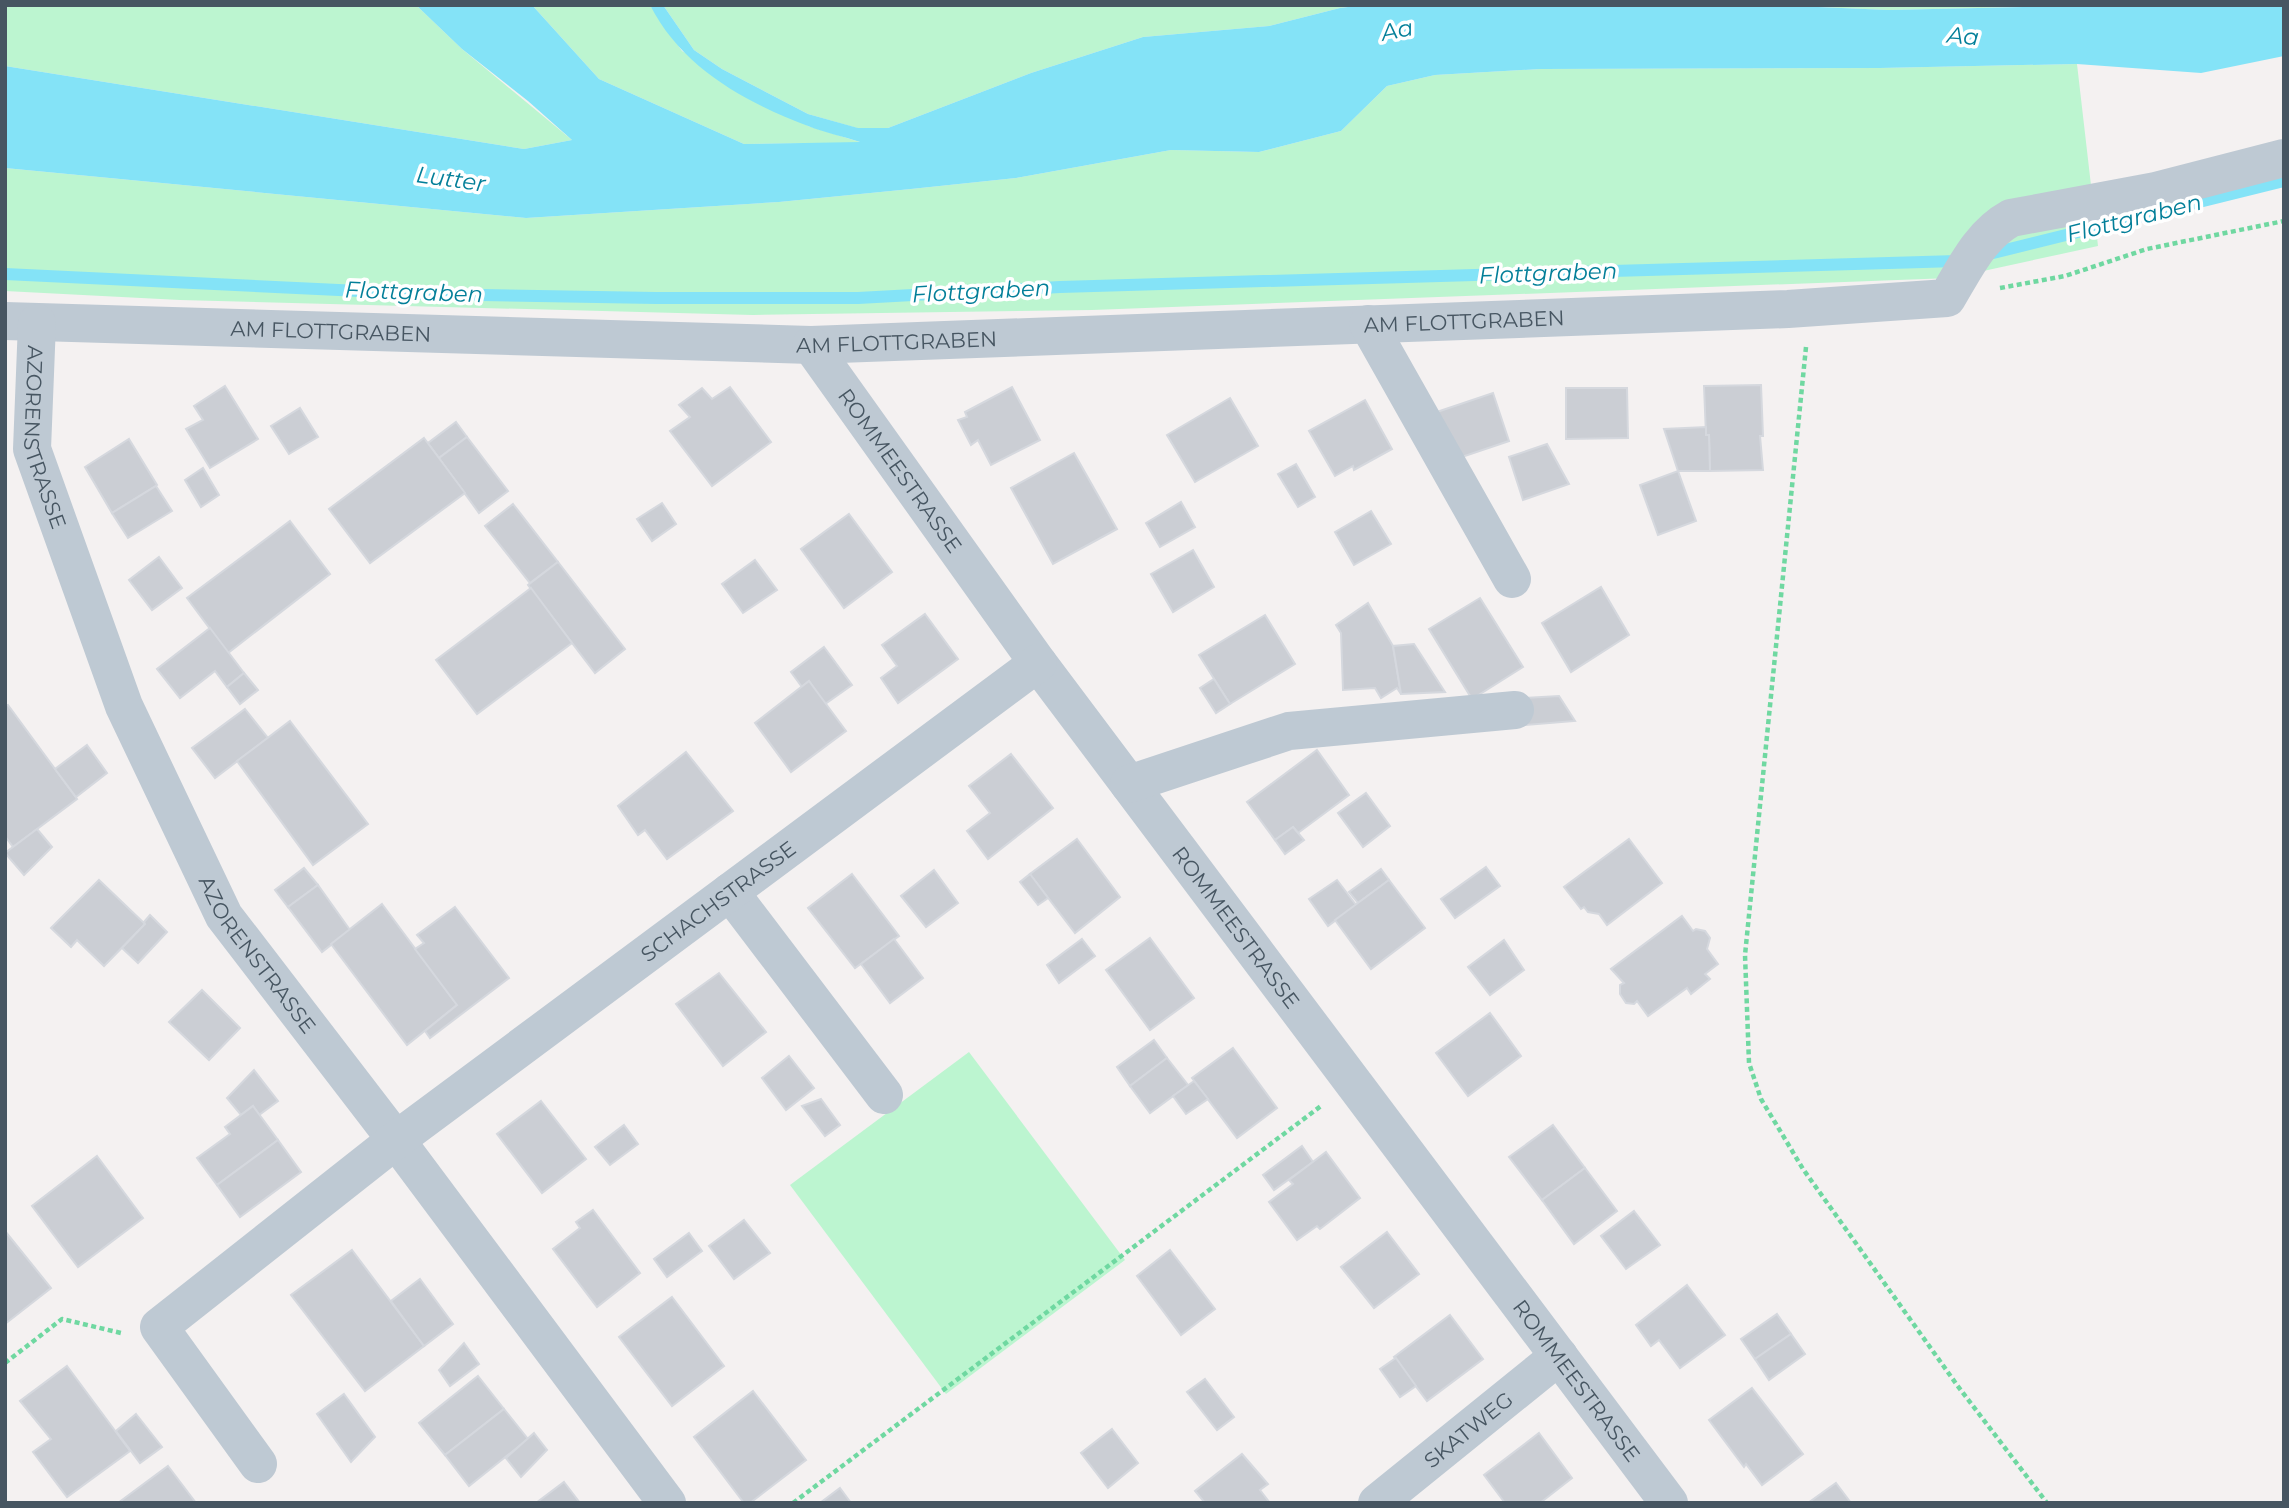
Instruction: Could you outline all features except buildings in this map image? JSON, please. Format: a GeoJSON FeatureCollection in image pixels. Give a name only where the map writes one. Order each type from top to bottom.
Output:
{"type":"FeatureCollection","features":[{"type":"Feature","properties":{"kind":"street"},"geometry":{"type":"LineString","coordinates":[[1947,298],[1976,250],[1996,226],[2011,218],[2156,191],[2284,158]]}},
{"type":"Feature","properties":{"kind":"street","name":"AM FLOTTGRABEN"},"geometry":{"type":"LineString","coordinates":[[21,322],[811,345],[1799,308],[1947,298]]}},
{"type":"Feature","properties":{"kind":"street","name":"AZORENSTRASSE"},"geometry":{"type":"LineString","coordinates":[[21,322],[19,457],[124,706],[224,916],[396,1140],[667,1503]]}},
{"type":"Feature","properties":{"kind":"street"},"geometry":{"type":"LineString","coordinates":[[1367,324],[1512,579]]}},
{"type":"Feature","properties":{"kind":"street","name":"ROMMEESTRASSE"},"geometry":{"type":"LineString","coordinates":[[811,345],[1038,663],[1669,1503]]}},
{"type":"Feature","properties":{"kind":"street","name":"SCHACHSTRASSE"},"geometry":{"type":"LineString","coordinates":[[159,1327],[396,1140],[1038,663]]}},
{"type":"Feature","properties":{"kind":"street"},"geometry":{"type":"LineString","coordinates":[[1129,784],[1289,731],[1515,710]]}},
{"type":"Feature","properties":{"kind":"street"},"geometry":{"type":"LineString","coordinates":[[730,892],[884,1095]]}},
{"type":"Feature","properties":{"kind":"street"},"geometry":{"type":"LineString","coordinates":[[159,1327],[258,1464]]}},
{"type":"Feature","properties":{"kind":"street","name":"SKATWEG"},"geometry":{"type":"LineString","coordinates":[[1377,1503],[1559,1356]]}},
{"type":"Feature","properties":{"kind":"path"},"geometry":{"type":"LineString","coordinates":[[1947,298],[2065,276],[2147,249],[2284,221]]}},
{"type":"Feature","properties":{"kind":"path"},"geometry":{"type":"LineString","coordinates":[[1799,308],[1745,955],[1749,1063],[1761,1099],[1803,1169],[1957,1385],[2047,1503]]}},
{"type":"Feature","properties":{"kind":"path"},"geometry":{"type":"LineString","coordinates":[[793,1503],[1353,1082]]}},
{"type":"Feature","properties":{"kind":"path"},"geometry":{"type":"LineString","coordinates":[[5,1363],[62,1320],[122,1333],[159,1327]]}},
{"type":"Feature","properties":{"kind":"green space"},"geometry":{"type":"Polygon","coordinates":[[[5,5],[416,5],[462,49],[572,140],[524,149],[5,66],[5,5]]]}},
{"type":"Feature","properties":{"kind":"green space"},"geometry":{"type":"Polygon","coordinates":[[[532,5],[650,5],[682,51],[808,126],[863,143],[744,144],[599,79],[532,5]]]}},
{"type":"Feature","properties":{"kind":"green space"},"geometry":{"type":"Polygon","coordinates":[[[663,5],[1364,5],[1340,8],[1269,26],[1143,37],[1031,73],[888,128],[857,128],[808,114],[722,69],[694,50],[663,5]]]}},
{"type":"Feature","properties":{"kind":"green space"},"geometry":{"type":"Polygon","coordinates":[[[1772,5],[2119,5],[1888,10],[1772,5]]]}},
{"type":"Feature","properties":{"kind":"green space"},"geometry":{"type":"Polygon","coordinates":[[[2077,64],[2098,246],[1951,278],[1092,310],[753,315],[180,300],[5,291],[5,168],[526,218],[779,202],[1016,178],[1171,150],[1259,152],[1341,131],[1387,86],[1435,75],[1541,69],[1880,68],[2077,64]]]}},
{"type":"Feature","properties":{"kind":"green space"},"geometry":{"type":"Polygon","coordinates":[[[969,1052],[1125,1260],[946,1394],[790,1185],[969,1052]]]}},
{"type":"Feature","properties":{"kind":"water"},"geometry":{"type":"Polygon","coordinates":[[[416,5],[532,5],[599,79],[744,144],[860,142],[784,116],[717,80],[679,47],[650,5],[663,5],[694,50],[722,69],[808,114],[858,128],[888,128],[1031,73],[1143,37],[1269,26],[1340,8],[1364,5],[1772,5],[1888,10],[2284,5],[2284,56],[2201,73],[2077,64],[1880,68],[1541,69],[1435,75],[1387,86],[1341,131],[1259,152],[1171,150],[1016,178],[779,202],[526,218],[5,168],[5,66],[524,149],[572,140],[462,49],[416,5]]]}},
{"type":"Feature","properties":{"kind":"waterway","name":"Flottgraben"},"geometry":{"type":"LineString","coordinates":[[1985,255],[2284,181]]}},
{"type":"Feature","properties":{"kind":"waterway","name":"Flottgraben"},"geometry":{"type":"LineString","coordinates":[[5,274],[423,294],[858,298],[1060,287],[1957,261]]}},
{"type":"Feature","properties":{"kind":"water label","name":"Aa"},"geometry":{"type":"Point","coordinates":[1397,30]}},
{"type":"Feature","properties":{"kind":"water label","name":"Aa"},"geometry":{"type":"Point","coordinates":[1963,36]}},
{"type":"Feature","properties":{"kind":"water label","name":"Lutter"},"geometry":{"type":"Point","coordinates":[451,179]}}]}
